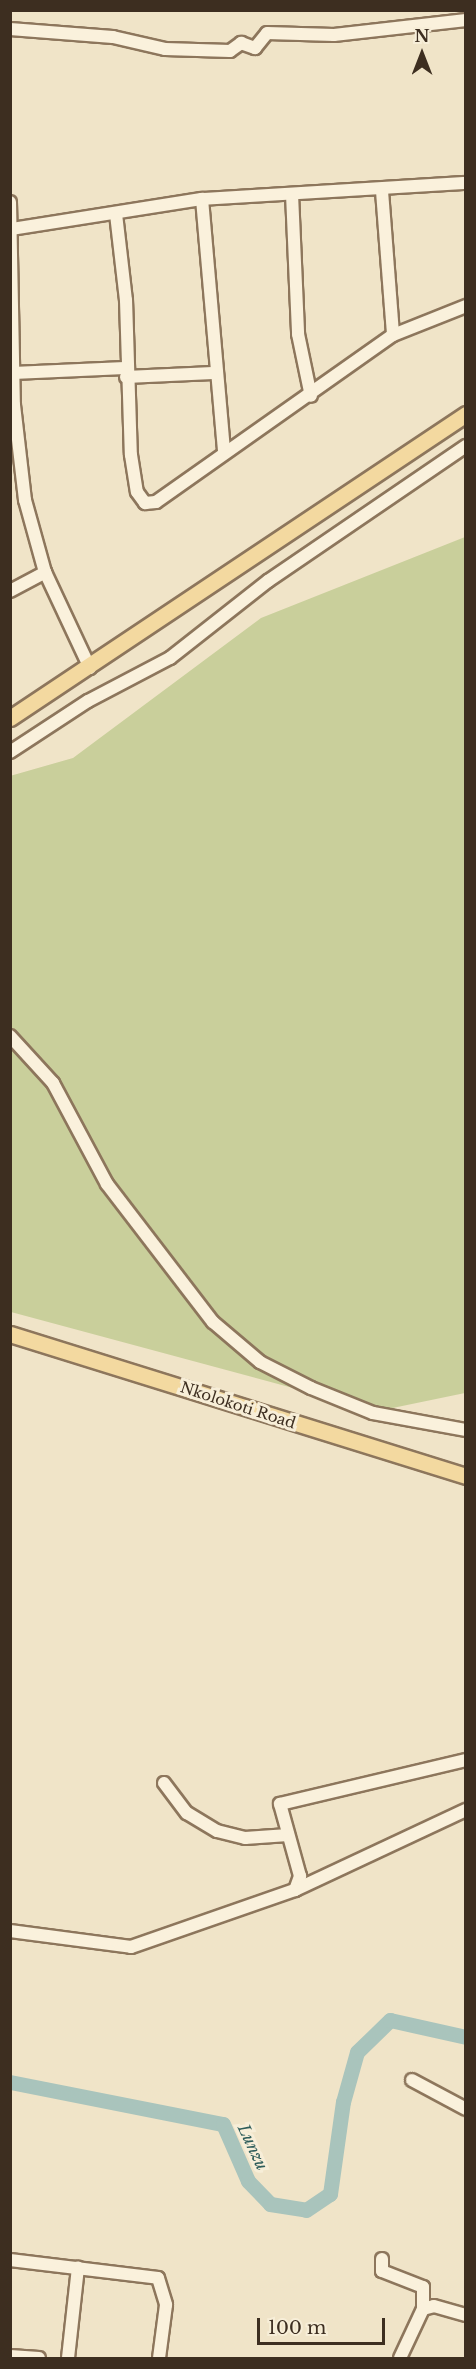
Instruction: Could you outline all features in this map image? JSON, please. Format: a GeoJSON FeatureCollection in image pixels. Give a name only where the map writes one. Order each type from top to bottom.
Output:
{"type":"FeatureCollection","features":[{"type":"Feature","properties":{"kind":"main road"},"geometry":{"type":"LineString","coordinates":[[10,718],[90,668],[465,414]]}},
{"type":"Feature","properties":{"kind":"main road","name":"Nkolokoti Road"},"geometry":{"type":"LineString","coordinates":[[10,1334],[465,1476]]}},
{"type":"Feature","properties":{"kind":"street"},"geometry":{"type":"LineString","coordinates":[[10,29],[113,37],[165,49],[230,51],[241,43],[255,48],[267,33],[316,36],[465,20]]}},
{"type":"Feature","properties":{"kind":"street"},"geometry":{"type":"LineString","coordinates":[[12,229],[202,199],[382,191],[465,183]]}},
{"type":"Feature","properties":{"kind":"street"},"geometry":{"type":"LineString","coordinates":[[382,191],[393,335]]}},
{"type":"Feature","properties":{"kind":"street"},"geometry":{"type":"LineString","coordinates":[[292,194],[298,334],[311,396]]}},
{"type":"Feature","properties":{"kind":"street"},"geometry":{"type":"LineString","coordinates":[[202,199],[213,373],[224,452]]}},
{"type":"Feature","properties":{"kind":"street"},"geometry":{"type":"LineString","coordinates":[[10,202],[13,373],[25,500],[45,572],[90,668]]}},
{"type":"Feature","properties":{"kind":"street"},"geometry":{"type":"LineString","coordinates":[[116,214],[126,300],[125,373],[140,500],[156,501],[224,452],[311,396],[393,335],[465,306]]}},
{"type":"Feature","properties":{"kind":"street"},"geometry":{"type":"LineString","coordinates":[[13,373],[213,373]]}},
{"type":"Feature","properties":{"kind":"street"},"geometry":{"type":"LineString","coordinates":[[10,752],[88,701],[170,658],[268,580],[465,446]]}},
{"type":"Feature","properties":{"kind":"street"},"geometry":{"type":"LineString","coordinates":[[10,591],[45,572]]}},
{"type":"Feature","properties":{"kind":"street"},"geometry":{"type":"LineString","coordinates":[[10,1036],[53,1083],[107,1184],[213,1322],[260,1362],[311,1388],[373,1413],[465,1430]]}},
{"type":"Feature","properties":{"kind":"street"},"geometry":{"type":"LineString","coordinates":[[295,1890],[300,1876],[281,1808],[284,1801],[465,1760]]}},
{"type":"Feature","properties":{"kind":"street"},"geometry":{"type":"LineString","coordinates":[[164,1783],[187,1813],[217,1831],[245,1838],[288,1835]]}},
{"type":"Feature","properties":{"kind":"street"},"geometry":{"type":"LineString","coordinates":[[10,1931],[131,1947],[295,1890],[465,1810]]}},
{"type":"Feature","properties":{"kind":"street"},"geometry":{"type":"LineString","coordinates":[[412,2080],[465,2109]]}},
{"type":"Feature","properties":{"kind":"street"},"geometry":{"type":"LineString","coordinates":[[382,2259],[382,2271],[423,2286],[423,2309],[400,2358]]}},
{"type":"Feature","properties":{"kind":"street"},"geometry":{"type":"LineString","coordinates":[[10,2260],[158,2278],[166,2305],[159,2358]]}},
{"type":"Feature","properties":{"kind":"street"},"geometry":{"type":"LineString","coordinates":[[68,2358],[78,2268]]}},
{"type":"Feature","properties":{"kind":"street"},"geometry":{"type":"LineString","coordinates":[[423,2309],[434,2306],[465,2315]]}},
{"type":"Feature","properties":{"kind":"street"},"geometry":{"type":"LineString","coordinates":[[10,2356],[39,2358]]}},
{"type":"Feature","properties":{"kind":"green space"},"geometry":{"type":"Polygon","coordinates":[[[465,537],[465,1393],[378,1411],[11,1312],[10,776],[73,758],[261,618],[465,537]]]}},
{"type":"Feature","properties":{"kind":"waterway","name":"Lunzu"},"geometry":{"type":"LineString","coordinates":[[10,2082],[223,2124],[248,2181],[270,2204],[306,2210],[330,2194],[343,2102],[357,2052],[390,2020],[466,2037]]}}]}
